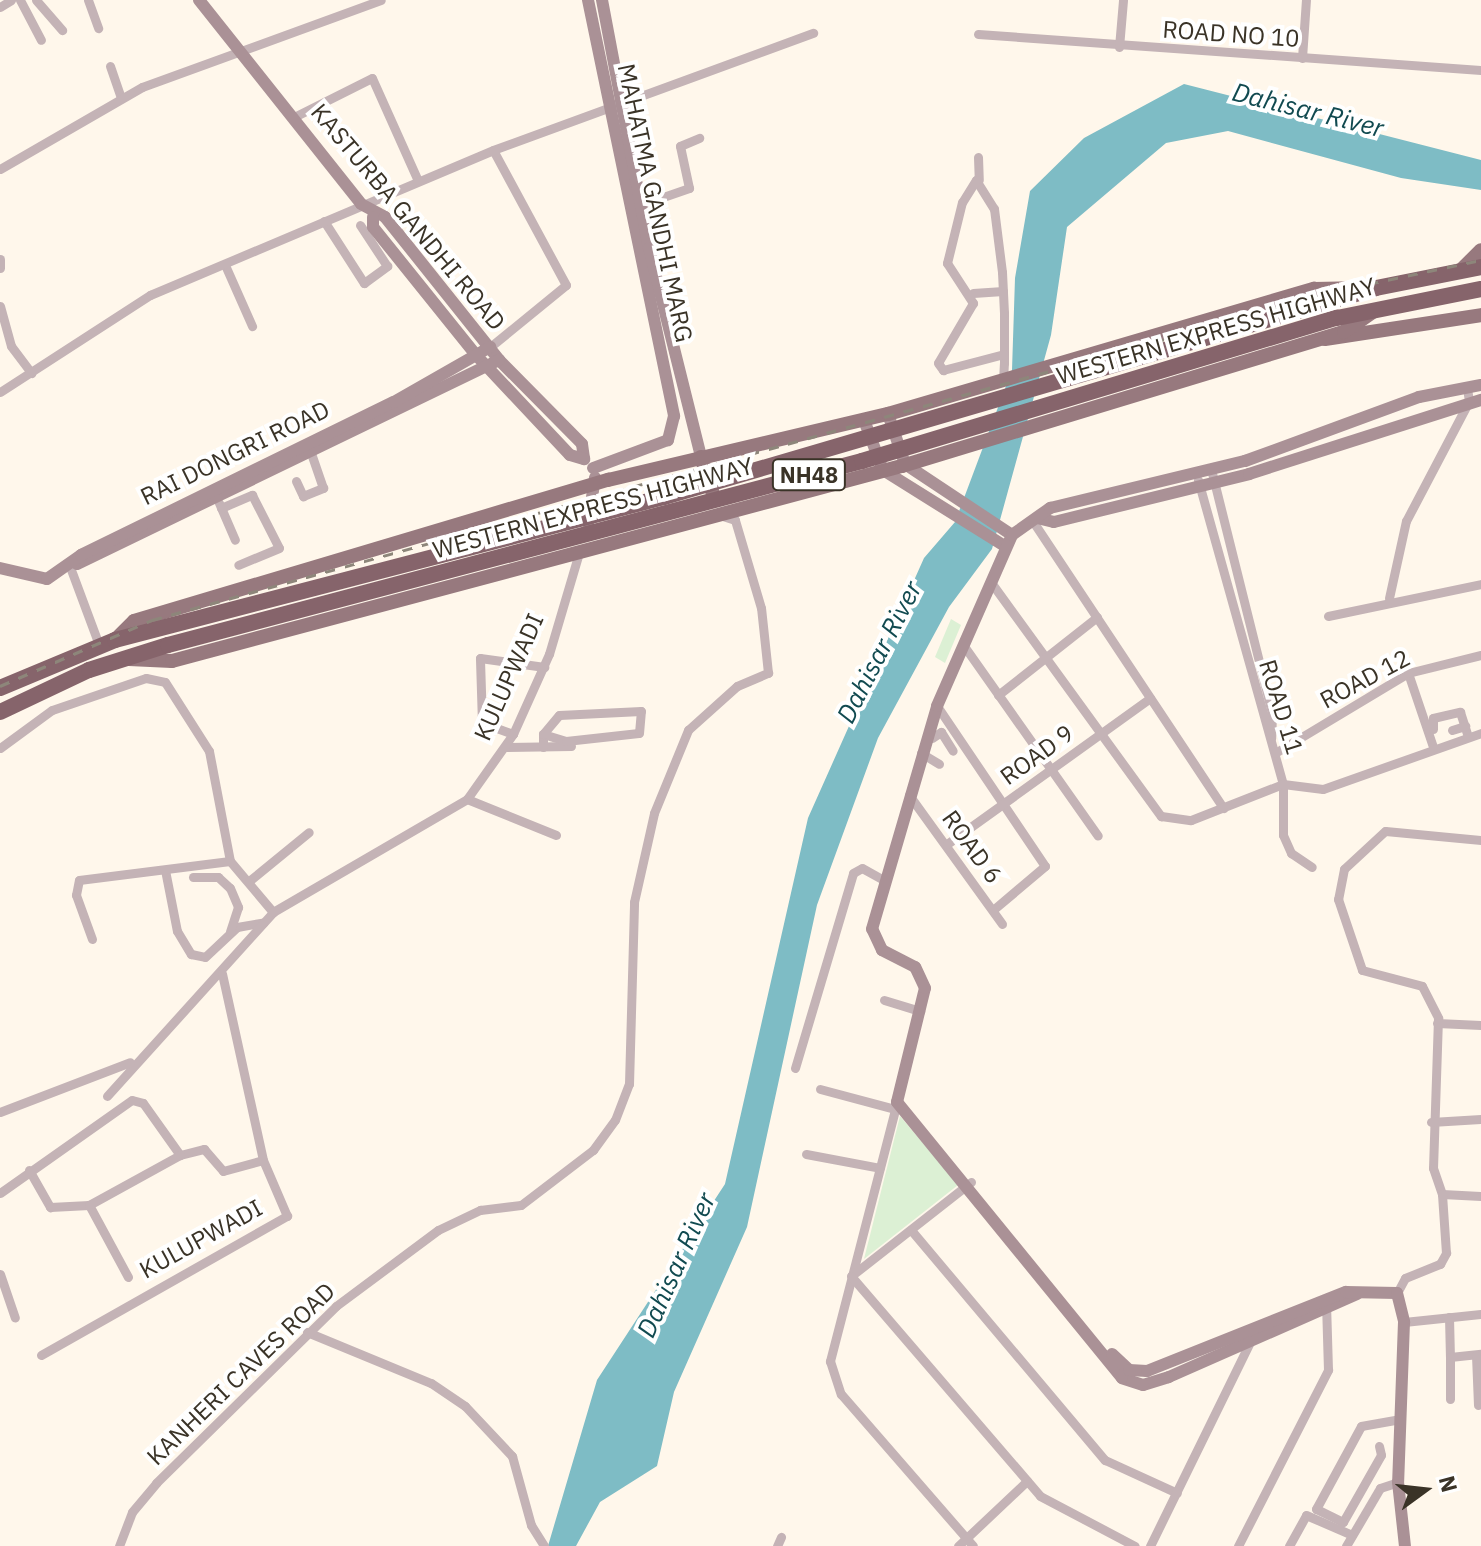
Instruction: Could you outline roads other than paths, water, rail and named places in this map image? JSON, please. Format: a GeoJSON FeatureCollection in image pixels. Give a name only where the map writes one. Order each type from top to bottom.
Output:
{"type":"FeatureCollection","features":[{"type":"Feature","properties":{"kind":"highway","name":"WESTERN EXPRESS HIGHWAY"},"geometry":{"type":"LineString","coordinates":[[0,688],[107,642],[725,480],[1376,288],[1481,267]]}},
{"type":"Feature","properties":{"kind":"highway","name":"WESTERN EXPRESS HIGHWAY"},"geometry":{"type":"LineString","coordinates":[[0,712],[124,658],[862,461],[1322,331],[1378,307],[1481,289]]}},
{"type":"Feature","properties":{"kind":"main road"},"geometry":{"type":"LineString","coordinates":[[1461,270],[1481,250]]}},
{"type":"Feature","properties":{"kind":"main road"},"geometry":{"type":"LineString","coordinates":[[107,642],[134,621],[603,471],[701,457],[888,414],[1314,289],[1376,288]]}},
{"type":"Feature","properties":{"kind":"main road"},"geometry":{"type":"LineString","coordinates":[[124,658],[158,661],[719,515],[963,447],[1322,331],[1344,342],[1481,315]]}},
{"type":"Feature","properties":{"kind":"main road"},"geometry":{"type":"LineString","coordinates":[[963,447],[1001,382]]}},
{"type":"Feature","properties":{"kind":"main road"},"geometry":{"type":"LineString","coordinates":[[701,457],[719,515]]}},
{"type":"Feature","properties":{"kind":"street"},"geometry":{"type":"LineString","coordinates":[[0,7],[11,0]]}},
{"type":"Feature","properties":{"kind":"street"},"geometry":{"type":"LineString","coordinates":[[20,0],[41,40]]}},
{"type":"Feature","properties":{"kind":"street"},"geometry":{"type":"LineString","coordinates":[[36,0],[62,30]]}},
{"type":"Feature","properties":{"kind":"street"},"geometry":{"type":"LineString","coordinates":[[88,0],[98,28]]}},
{"type":"Feature","properties":{"kind":"street","name":"KASTURBA GANDHI ROAD"},"geometry":{"type":"LineString","coordinates":[[199,0],[361,204],[373,217],[385,217],[499,360],[582,444],[603,471]]}},
{"type":"Feature","properties":{"kind":"street"},"geometry":{"type":"LineString","coordinates":[[0,169],[121,98],[381,0]]}},
{"type":"Feature","properties":{"kind":"street","name":"MAHATMA GANDHI MARG"},"geometry":{"type":"LineString","coordinates":[[588,0],[618,103],[674,416],[668,440],[603,471]]}},
{"type":"Feature","properties":{"kind":"street"},"geometry":{"type":"LineString","coordinates":[[602,0],[618,103],[640,205],[701,457]]}},
{"type":"Feature","properties":{"kind":"street"},"geometry":{"type":"LineString","coordinates":[[1119,47],[1123,0]]}},
{"type":"Feature","properties":{"kind":"street"},"geometry":{"type":"LineString","coordinates":[[1302,58],[1306,0]]}},
{"type":"Feature","properties":{"kind":"street"},"geometry":{"type":"LineString","coordinates":[[0,392],[150,295],[493,150],[813,33]]}},
{"type":"Feature","properties":{"kind":"street","name":"ROAD NO 10"},"geometry":{"type":"LineString","coordinates":[[978,34],[1119,47],[1481,70]]}},
{"type":"Feature","properties":{"kind":"street"},"geometry":{"type":"LineString","coordinates":[[110,66],[121,98]]}},
{"type":"Feature","properties":{"kind":"street"},"geometry":{"type":"LineString","coordinates":[[294,117],[372,78],[418,181]]}},
{"type":"Feature","properties":{"kind":"street"},"geometry":{"type":"LineString","coordinates":[[640,205],[689,188],[679,149],[699,138]]}},
{"type":"Feature","properties":{"kind":"street"},"geometry":{"type":"LineString","coordinates":[[490,347],[566,285],[493,150]]}},
{"type":"Feature","properties":{"kind":"street"},"geometry":{"type":"LineString","coordinates":[[978,157],[979,180],[994,209],[1003,291],[1001,382]]}},
{"type":"Feature","properties":{"kind":"street"},"geometry":{"type":"LineString","coordinates":[[979,180],[965,192],[947,263],[953,280],[973,293],[1003,291]]}},
{"type":"Feature","properties":{"kind":"street"},"geometry":{"type":"LineString","coordinates":[[373,217],[373,227],[476,355],[570,455],[603,471]]}},
{"type":"Feature","properties":{"kind":"street"},"geometry":{"type":"LineString","coordinates":[[324,221],[364,283],[387,266],[360,225]]}},
{"type":"Feature","properties":{"kind":"street"},"geometry":{"type":"LineString","coordinates":[[0,259],[0,268]]}},
{"type":"Feature","properties":{"kind":"street"},"geometry":{"type":"LineString","coordinates":[[225,265],[252,326]]}},
{"type":"Feature","properties":{"kind":"street"},"geometry":{"type":"LineString","coordinates":[[973,293],[939,367],[1004,354]]}},
{"type":"Feature","properties":{"kind":"street"},"geometry":{"type":"LineString","coordinates":[[0,306],[11,346],[31,373]]}},
{"type":"Feature","properties":{"kind":"street","name":"RAI DONGRI ROAD"},"geometry":{"type":"LineString","coordinates":[[286,457],[338,434],[490,347]]}},
{"type":"Feature","properties":{"kind":"street"},"geometry":{"type":"LineString","coordinates":[[0,568],[47,579],[216,498],[286,457],[311,453],[338,434],[499,360]]}},
{"type":"Feature","properties":{"kind":"street"},"geometry":{"type":"LineString","coordinates":[[1389,598],[1406,521],[1472,396],[1481,385]]}},
{"type":"Feature","properties":{"kind":"street"},"geometry":{"type":"LineString","coordinates":[[924,755],[937,706],[964,646],[1002,536],[1050,508],[1211,469],[1419,397],[1472,396]]}},
{"type":"Feature","properties":{"kind":"street"},"geometry":{"type":"LineString","coordinates":[[1034,519],[1054,522],[1213,483],[1472,396]]}},
{"type":"Feature","properties":{"kind":"street"},"geometry":{"type":"LineString","coordinates":[[888,414],[905,464],[952,490],[1002,536]]}},
{"type":"Feature","properties":{"kind":"street"},"geometry":{"type":"LineString","coordinates":[[864,420],[883,470],[1002,536]]}},
{"type":"Feature","properties":{"kind":"street"},"geometry":{"type":"LineString","coordinates":[[296,481],[303,496],[323,488],[311,453]]}},
{"type":"Feature","properties":{"kind":"street"},"geometry":{"type":"LineString","coordinates":[[1211,469],[1272,714],[1271,741]]}},
{"type":"Feature","properties":{"kind":"street","name":"KULUPWADI"},"geometry":{"type":"LineString","coordinates":[[107,1096],[130,1062],[222,973],[273,912],[467,799],[507,747],[544,667],[603,471]]}},
{"type":"Feature","properties":{"kind":"street","name":"ROAD 11"},"geometry":{"type":"LineString","coordinates":[[1197,473],[1283,784],[1323,789],[1433,747],[1466,731],[1481,733]]}},
{"type":"Feature","properties":{"kind":"street"},"geometry":{"type":"LineString","coordinates":[[216,498],[252,495],[279,548],[238,565]]}},
{"type":"Feature","properties":{"kind":"street"},"geometry":{"type":"LineString","coordinates":[[216,498],[235,540]]}},
{"type":"Feature","properties":{"kind":"street","name":"KANHERI CAVES ROAD"},"geometry":{"type":"LineString","coordinates":[[119,1546],[132,1512],[156,1483],[307,1332],[438,1230],[480,1210],[521,1205],[593,1150],[615,1120],[629,1084],[634,902],[654,813],[688,730],[737,686],[768,673],[769,641],[735,520],[719,515]]}},
{"type":"Feature","properties":{"kind":"street"},"geometry":{"type":"LineString","coordinates":[[1034,519],[1223,808]]}},
{"type":"Feature","properties":{"kind":"street"},"geometry":{"type":"LineString","coordinates":[[74,566],[107,642]]}},
{"type":"Feature","properties":{"kind":"street"},"geometry":{"type":"LineString","coordinates":[[988,578],[1161,816],[1191,820],[1283,784],[1283,835],[1291,853],[1312,867]]}},
{"type":"Feature","properties":{"kind":"street"},"geometry":{"type":"LineString","coordinates":[[1328,616],[1389,598],[1481,584]]}},
{"type":"Feature","properties":{"kind":"street"},"geometry":{"type":"LineString","coordinates":[[998,695],[1097,617]]}},
{"type":"Feature","properties":{"kind":"street"},"geometry":{"type":"LineString","coordinates":[[964,646],[1098,836]]}},
{"type":"Feature","properties":{"kind":"street","name":"ROAD 12"},"geometry":{"type":"LineString","coordinates":[[1275,753],[1408,673],[1481,655]]}},
{"type":"Feature","properties":{"kind":"street"},"geometry":{"type":"LineString","coordinates":[[513,734],[482,723],[480,658],[544,667]]}},
{"type":"Feature","properties":{"kind":"street"},"geometry":{"type":"LineString","coordinates":[[158,661],[158,678],[209,751],[230,861],[273,912]]}},
{"type":"Feature","properties":{"kind":"street"},"geometry":{"type":"LineString","coordinates":[[1408,673],[1433,747]]}},
{"type":"Feature","properties":{"kind":"street"},"geometry":{"type":"LineString","coordinates":[[0,748],[52,710],[158,678]]}},
{"type":"Feature","properties":{"kind":"street","name":"ROAD 9"},"geometry":{"type":"LineString","coordinates":[[947,844],[1053,772],[1150,698]]}},
{"type":"Feature","properties":{"kind":"street"},"geometry":{"type":"LineString","coordinates":[[937,706],[1045,866],[993,910]]}},
{"type":"Feature","properties":{"kind":"street"},"geometry":{"type":"LineString","coordinates":[[543,734],[566,741],[639,733],[641,711],[559,715],[543,734],[543,747]]}},
{"type":"Feature","properties":{"kind":"street"},"geometry":{"type":"LineString","coordinates":[[1434,731],[1433,718],[1460,712],[1466,731],[1452,730]]}},
{"type":"Feature","properties":{"kind":"street"},"geometry":{"type":"LineString","coordinates":[[953,751],[935,731],[909,795],[884,880],[874,941],[923,978],[920,1011],[830,1361],[841,1394],[973,1546]]}},
{"type":"Feature","properties":{"kind":"street"},"geometry":{"type":"LineString","coordinates":[[947,741],[954,733]]}},
{"type":"Feature","properties":{"kind":"street"},"geometry":{"type":"LineString","coordinates":[[507,747],[577,746]]}},
{"type":"Feature","properties":{"kind":"street"},"geometry":{"type":"LineString","coordinates":[[924,755],[939,764]]}},
{"type":"Feature","properties":{"kind":"street","name":"ROAD 6"},"geometry":{"type":"LineString","coordinates":[[909,795],[1002,924]]}},
{"type":"Feature","properties":{"kind":"street"},"geometry":{"type":"LineString","coordinates":[[467,799],[556,835]]}},
{"type":"Feature","properties":{"kind":"street"},"geometry":{"type":"LineString","coordinates":[[1405,1546],[1398,1482],[1404,1322],[1397,1293],[1405,1278],[1440,1264],[1446,1253],[1442,1194],[1431,1122],[1437,1023],[1422,986],[1362,970],[1338,899],[1344,869],[1385,831],[1481,840]]}},
{"type":"Feature","properties":{"kind":"street"},"geometry":{"type":"LineString","coordinates":[[249,881],[309,832]]}},
{"type":"Feature","properties":{"kind":"street"},"geometry":{"type":"LineString","coordinates":[[92,939],[76,895],[79,880],[230,861]]}},
{"type":"Feature","properties":{"kind":"street"},"geometry":{"type":"LineString","coordinates":[[795,1068],[853,873],[862,868],[884,880]]}},
{"type":"Feature","properties":{"kind":"street"},"geometry":{"type":"LineString","coordinates":[[165,870],[182,944],[198,957],[214,952],[230,932],[238,907],[230,888],[218,877],[193,877]]}},
{"type":"Feature","properties":{"kind":"street"},"geometry":{"type":"LineString","coordinates":[[230,932],[264,922]]}},
{"type":"Feature","properties":{"kind":"street"},"geometry":{"type":"LineString","coordinates":[[200,949],[214,952]]}},
{"type":"Feature","properties":{"kind":"street","name":"KULUPWADI"},"geometry":{"type":"LineString","coordinates":[[41,1355],[287,1216],[263,1160],[222,973]]}},
{"type":"Feature","properties":{"kind":"street"},"geometry":{"type":"LineString","coordinates":[[884,1000],[920,1011]]}},
{"type":"Feature","properties":{"kind":"street"},"geometry":{"type":"LineString","coordinates":[[1437,1023],[1481,1025]]}},
{"type":"Feature","properties":{"kind":"street"},"geometry":{"type":"LineString","coordinates":[[0,1112],[130,1062]]}},
{"type":"Feature","properties":{"kind":"street"},"geometry":{"type":"LineString","coordinates":[[820,1089],[897,1102],[1072,1311],[1113,1356],[1137,1372],[1252,1337],[1357,1294],[1397,1293]]}},
{"type":"Feature","properties":{"kind":"street"},"geometry":{"type":"LineString","coordinates":[[0,1193],[132,1100],[143,1103],[180,1155]]}},
{"type":"Feature","properties":{"kind":"street"},"geometry":{"type":"LineString","coordinates":[[1431,1122],[1481,1119]]}},
{"type":"Feature","properties":{"kind":"street"},"geometry":{"type":"LineString","coordinates":[[29,1170],[50,1207],[89,1205],[180,1155],[204,1149],[223,1171],[263,1160]]}},
{"type":"Feature","properties":{"kind":"street"},"geometry":{"type":"LineString","coordinates":[[806,1154],[880,1168]]}},
{"type":"Feature","properties":{"kind":"street"},"geometry":{"type":"LineString","coordinates":[[851,1276],[969,1185]]}},
{"type":"Feature","properties":{"kind":"street"},"geometry":{"type":"LineString","coordinates":[[1442,1194],[1481,1196]]}},
{"type":"Feature","properties":{"kind":"street"},"geometry":{"type":"LineString","coordinates":[[89,1205],[128,1277]]}},
{"type":"Feature","properties":{"kind":"street"},"geometry":{"type":"LineString","coordinates":[[911,1230],[1105,1460],[1177,1493]]}},
{"type":"Feature","properties":{"kind":"street"},"geometry":{"type":"LineString","coordinates":[[0,1274],[15,1318]]}},
{"type":"Feature","properties":{"kind":"street"},"geometry":{"type":"LineString","coordinates":[[851,1276],[1040,1496],[1135,1546]]}},
{"type":"Feature","properties":{"kind":"street"},"geometry":{"type":"LineString","coordinates":[[1238,1546],[1328,1370],[1327,1306]]}},
{"type":"Feature","properties":{"kind":"street"},"geometry":{"type":"LineString","coordinates":[[1404,1322],[1481,1314]]}},
{"type":"Feature","properties":{"kind":"street"},"geometry":{"type":"LineString","coordinates":[[1449,1317],[1450,1399]]}},
{"type":"Feature","properties":{"kind":"street"},"geometry":{"type":"LineString","coordinates":[[307,1332],[431,1383],[465,1406],[512,1456],[541,1543]]}},
{"type":"Feature","properties":{"kind":"street"},"geometry":{"type":"LineString","coordinates":[[1150,1546],[1252,1337]]}},
{"type":"Feature","properties":{"kind":"street"},"geometry":{"type":"LineString","coordinates":[[1450,1357],[1478,1354],[1478,1405]]}},
{"type":"Feature","properties":{"kind":"street"},"geometry":{"type":"LineString","coordinates":[[1377,1462],[1343,1522],[1315,1507],[1361,1426],[1400,1419]]}},
{"type":"Feature","properties":{"kind":"street"},"geometry":{"type":"LineString","coordinates":[[1346,1546],[1380,1488],[1379,1446]]}},
{"type":"Feature","properties":{"kind":"street"},"geometry":{"type":"LineString","coordinates":[[1333,1475],[1348,1454]]}},
{"type":"Feature","properties":{"kind":"street"},"geometry":{"type":"LineString","coordinates":[[958,1546],[964,1535],[1027,1481]]}},
{"type":"Feature","properties":{"kind":"street"},"geometry":{"type":"LineString","coordinates":[[1380,1488],[1398,1482]]}},
{"type":"Feature","properties":{"kind":"street"},"geometry":{"type":"LineString","coordinates":[[1289,1546],[1306,1515],[1352,1535]]}},
{"type":"Feature","properties":{"kind":"water","name":"Dahisar River"},"geometry":{"type":"Polygon","coordinates":[[[1184,84],[1481,160],[1481,190],[1401,178],[1228,131],[1166,143],[1067,227],[1051,335],[992,549],[949,607],[878,738],[817,905],[747,1227],[674,1392],[657,1466],[600,1502],[576,1546],[548,1546],[597,1380],[725,1184],[808,818],[924,558],[955,522],[1012,370],[1015,278],[1030,191],[1084,138],[1184,84]]]}},
{"type":"Feature","properties":{"kind":"railway"},"geometry":{"type":"LineString","coordinates":[[0,686],[152,620],[1349,288],[1481,260]]}}]}
